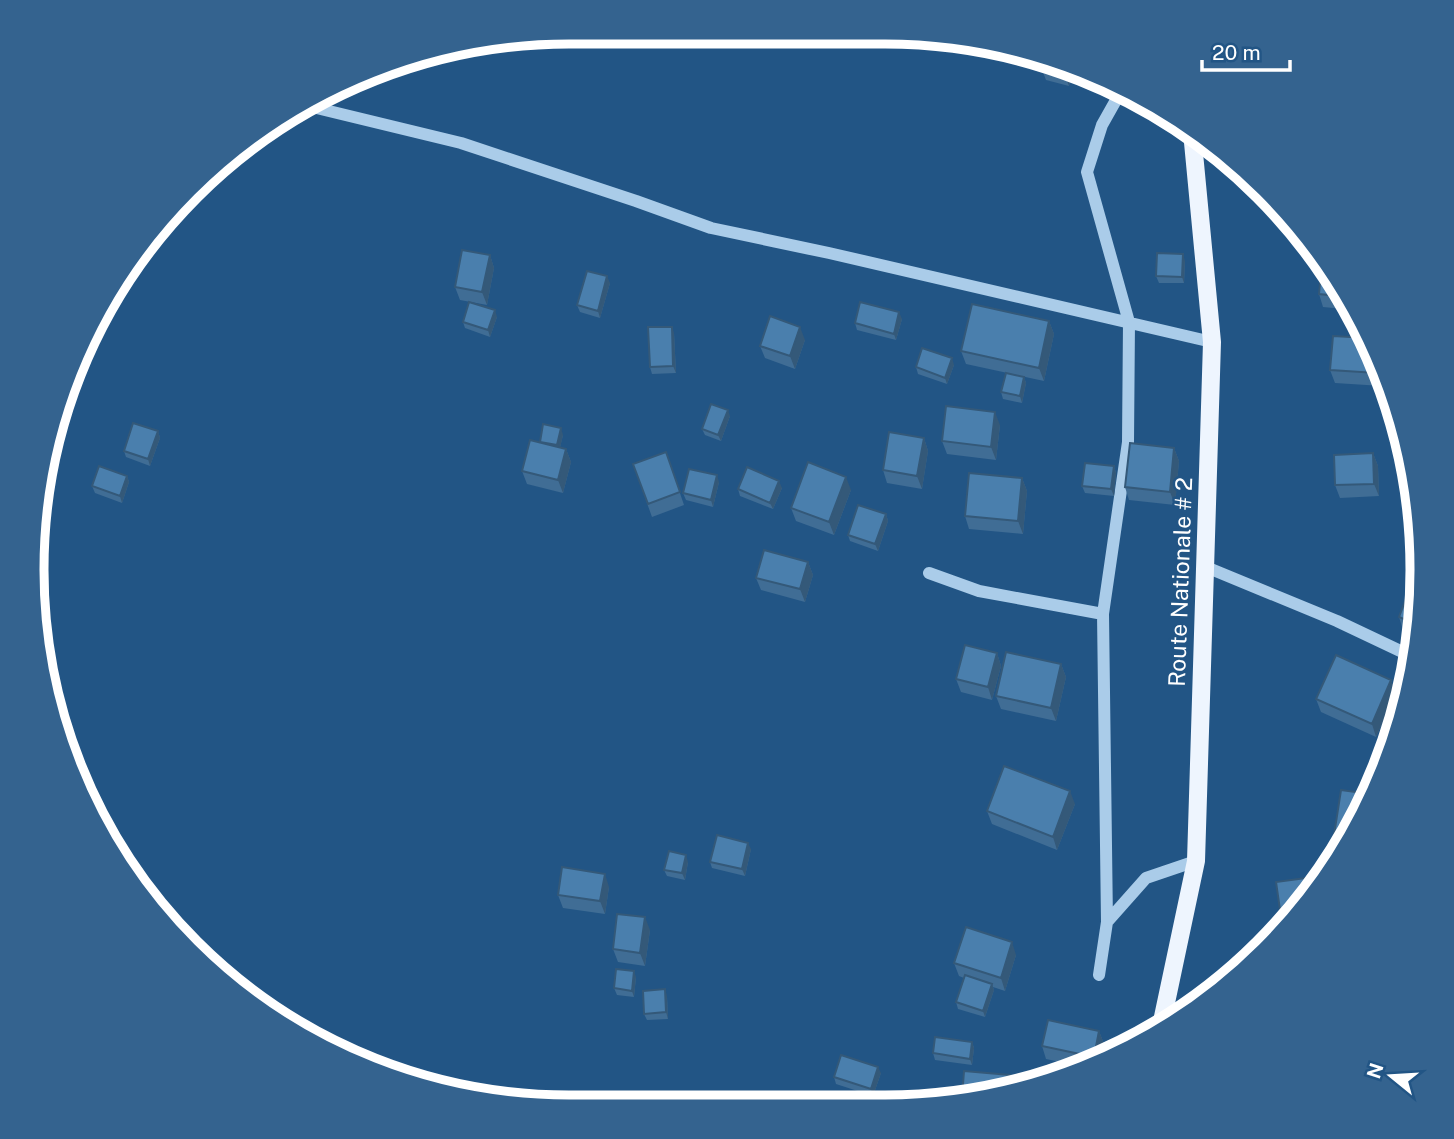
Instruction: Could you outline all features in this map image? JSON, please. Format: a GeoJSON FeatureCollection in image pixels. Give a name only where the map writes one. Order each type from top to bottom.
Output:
{"type":"FeatureCollection","features":[{"type":"Feature","properties":{"kind":"main road","name":"Route Nationale # 2"},"geometry":{"type":"LineString","coordinates":[[1163,1015],[1196,861],[1212,342],[1193,143]]}},
{"type":"Feature","properties":{"kind":"street"},"geometry":{"type":"LineString","coordinates":[[1099,975],[1107,922],[1103,614],[1128,442],[1129,322],[1087,172],[1102,125],[1117,98]]}},
{"type":"Feature","properties":{"kind":"street"},"geometry":{"type":"LineString","coordinates":[[318,108],[461,143],[711,228],[1212,342]]}},
{"type":"Feature","properties":{"kind":"street"},"geometry":{"type":"LineString","coordinates":[[1206,567],[1337,621],[1403,652]]}},
{"type":"Feature","properties":{"kind":"street"},"geometry":{"type":"LineString","coordinates":[[929,573],[979,591],[1103,614]]}},
{"type":"Feature","properties":{"kind":"street"},"geometry":{"type":"LineString","coordinates":[[1107,922],[1146,878],[1196,861]]}},
{"type":"Feature","properties":{"kind":"building"},"geometry":{"type":"Polygon","coordinates":[[[462,250],[490,255],[482,292],[455,287],[462,250]]]}},
{"type":"Feature","properties":{"kind":"building"},"geometry":{"type":"Polygon","coordinates":[[[1157,253],[1183,254],[1182,277],[1156,276],[1157,253]]]}},
{"type":"Feature","properties":{"kind":"building"},"geometry":{"type":"Polygon","coordinates":[[[587,271],[607,276],[598,311],[577,305],[587,271]]]}},
{"type":"Feature","properties":{"kind":"building"},"geometry":{"type":"Polygon","coordinates":[[[1321,275],[1333,295],[1319,294],[1321,275]]]}},
{"type":"Feature","properties":{"kind":"building"},"geometry":{"type":"Polygon","coordinates":[[[469,302],[495,310],[488,330],[463,322],[469,302]]]}},
{"type":"Feature","properties":{"kind":"building"},"geometry":{"type":"Polygon","coordinates":[[[860,302],[899,312],[894,334],[855,323],[860,302]]]}},
{"type":"Feature","properties":{"kind":"building"},"geometry":{"type":"Polygon","coordinates":[[[972,304],[1049,321],[1039,368],[961,351],[972,304]]]}},
{"type":"Feature","properties":{"kind":"building"},"geometry":{"type":"Polygon","coordinates":[[[770,316],[800,327],[790,356],[760,346],[770,316]]]}},
{"type":"Feature","properties":{"kind":"building"},"geometry":{"type":"Polygon","coordinates":[[[648,327],[672,327],[673,366],[650,367],[648,327]]]}},
{"type":"Feature","properties":{"kind":"building"},"geometry":{"type":"Polygon","coordinates":[[[1333,336],[1356,337],[1372,373],[1330,370],[1333,336]]]}},
{"type":"Feature","properties":{"kind":"building"},"geometry":{"type":"Polygon","coordinates":[[[922,348],[952,358],[945,378],[916,367],[922,348]]]}},
{"type":"Feature","properties":{"kind":"building"},"geometry":{"type":"Polygon","coordinates":[[[1006,373],[1024,377],[1020,396],[1001,392],[1006,373]]]}},
{"type":"Feature","properties":{"kind":"building"},"geometry":{"type":"Polygon","coordinates":[[[711,404],[728,410],[718,435],[702,429],[711,404]]]}},
{"type":"Feature","properties":{"kind":"building"},"geometry":{"type":"Polygon","coordinates":[[[946,406],[995,412],[991,447],[942,441],[946,406]]]}},
{"type":"Feature","properties":{"kind":"building"},"geometry":{"type":"Polygon","coordinates":[[[133,423],[158,431],[148,459],[124,451],[133,423]]]}},
{"type":"Feature","properties":{"kind":"building"},"geometry":{"type":"Polygon","coordinates":[[[543,424],[561,428],[557,445],[540,442],[543,424]]]}},
{"type":"Feature","properties":{"kind":"building"},"geometry":{"type":"Polygon","coordinates":[[[889,432],[924,438],[917,476],[883,470],[889,432]]]}},
{"type":"Feature","properties":{"kind":"building"},"geometry":{"type":"Polygon","coordinates":[[[530,440],[566,449],[558,480],[522,471],[530,440]]]}},
{"type":"Feature","properties":{"kind":"building"},"geometry":{"type":"Polygon","coordinates":[[[1130,443],[1174,448],[1170,492],[1125,487],[1130,443]]]}},
{"type":"Feature","properties":{"kind":"building"},"geometry":{"type":"Polygon","coordinates":[[[666,452],[680,492],[648,504],[633,464],[666,452]]]}},
{"type":"Feature","properties":{"kind":"building"},"geometry":{"type":"Polygon","coordinates":[[[1373,453],[1374,484],[1335,485],[1334,455],[1373,453]]]}},
{"type":"Feature","properties":{"kind":"building"},"geometry":{"type":"Polygon","coordinates":[[[808,462],[846,477],[829,522],[791,508],[808,462]]]}},
{"type":"Feature","properties":{"kind":"building"},"geometry":{"type":"Polygon","coordinates":[[[1085,463],[1114,466],[1111,489],[1082,486],[1085,463]]]}},
{"type":"Feature","properties":{"kind":"building"},"geometry":{"type":"Polygon","coordinates":[[[99,466],[127,476],[120,496],[92,486],[99,466]]]}},
{"type":"Feature","properties":{"kind":"building"},"geometry":{"type":"Polygon","coordinates":[[[747,467],[779,481],[770,503],[738,489],[747,467]]]}},
{"type":"Feature","properties":{"kind":"building"},"geometry":{"type":"Polygon","coordinates":[[[689,469],[717,475],[711,500],[683,493],[689,469]]]}},
{"type":"Feature","properties":{"kind":"building"},"geometry":{"type":"Polygon","coordinates":[[[969,473],[1022,478],[1018,521],[965,516],[969,473]]]}},
{"type":"Feature","properties":{"kind":"building"},"geometry":{"type":"Polygon","coordinates":[[[858,505],[886,514],[875,544],[848,535],[858,505]]]}},
{"type":"Feature","properties":{"kind":"building"},"geometry":{"type":"Polygon","coordinates":[[[764,550],[808,562],[800,589],[756,578],[764,550]]]}},
{"type":"Feature","properties":{"kind":"building"},"geometry":{"type":"Polygon","coordinates":[[[1409,590],[1408,621],[1399,617],[1409,590]]]}},
{"type":"Feature","properties":{"kind":"building"},"geometry":{"type":"Polygon","coordinates":[[[965,645],[997,653],[988,687],[956,679],[965,645]]]}},
{"type":"Feature","properties":{"kind":"building"},"geometry":{"type":"Polygon","coordinates":[[[1006,652],[1061,664],[1051,708],[996,696],[1006,652]]]}},
{"type":"Feature","properties":{"kind":"building"},"geometry":{"type":"Polygon","coordinates":[[[1336,655],[1391,680],[1372,724],[1316,699],[1336,655]]]}},
{"type":"Feature","properties":{"kind":"building"},"geometry":{"type":"Polygon","coordinates":[[[1004,766],[1070,791],[1053,837],[987,811],[1004,766]]]}},
{"type":"Feature","properties":{"kind":"building"},"geometry":{"type":"Polygon","coordinates":[[[1341,790],[1360,793],[1338,836],[1334,835],[1341,790]]]}},
{"type":"Feature","properties":{"kind":"building"},"geometry":{"type":"Polygon","coordinates":[[[717,835],[748,843],[742,869],[710,862],[717,835]]]}},
{"type":"Feature","properties":{"kind":"building"},"geometry":{"type":"Polygon","coordinates":[[[669,851],[686,855],[682,873],[664,870],[669,851]]]}},
{"type":"Feature","properties":{"kind":"building"},"geometry":{"type":"Polygon","coordinates":[[[562,867],[605,874],[600,901],[558,895],[562,867]]]}},
{"type":"Feature","properties":{"kind":"building"},"geometry":{"type":"Polygon","coordinates":[[[1311,877],[1281,915],[1276,882],[1311,877]]]}},
{"type":"Feature","properties":{"kind":"building"},"geometry":{"type":"Polygon","coordinates":[[[617,914],[645,917],[640,953],[613,949],[617,914]]]}},
{"type":"Feature","properties":{"kind":"building"},"geometry":{"type":"Polygon","coordinates":[[[966,927],[1012,942],[1001,978],[954,963],[966,927]]]}},
{"type":"Feature","properties":{"kind":"building"},"geometry":{"type":"Polygon","coordinates":[[[616,969],[634,971],[632,991],[614,988],[616,969]]]}},
{"type":"Feature","properties":{"kind":"building"},"geometry":{"type":"Polygon","coordinates":[[[965,975],[992,984],[983,1011],[956,1002],[965,975]]]}},
{"type":"Feature","properties":{"kind":"building"},"geometry":{"type":"Polygon","coordinates":[[[665,989],[666,1012],[644,1014],[643,991],[665,989]]]}},
{"type":"Feature","properties":{"kind":"building"},"geometry":{"type":"Polygon","coordinates":[[[1048,1020],[1099,1031],[1095,1051],[1085,1055],[1042,1046],[1048,1020]]]}},
{"type":"Feature","properties":{"kind":"building"},"geometry":{"type":"Polygon","coordinates":[[[935,1037],[972,1042],[970,1059],[933,1053],[935,1037]]]}},
{"type":"Feature","properties":{"kind":"building"},"geometry":{"type":"Polygon","coordinates":[[[841,1055],[878,1067],[871,1089],[834,1077],[841,1055]]]}},
{"type":"Feature","properties":{"kind":"building"},"geometry":{"type":"Polygon","coordinates":[[[964,1071],[1010,1075],[1010,1080],[963,1089],[964,1071]]]}}]}
